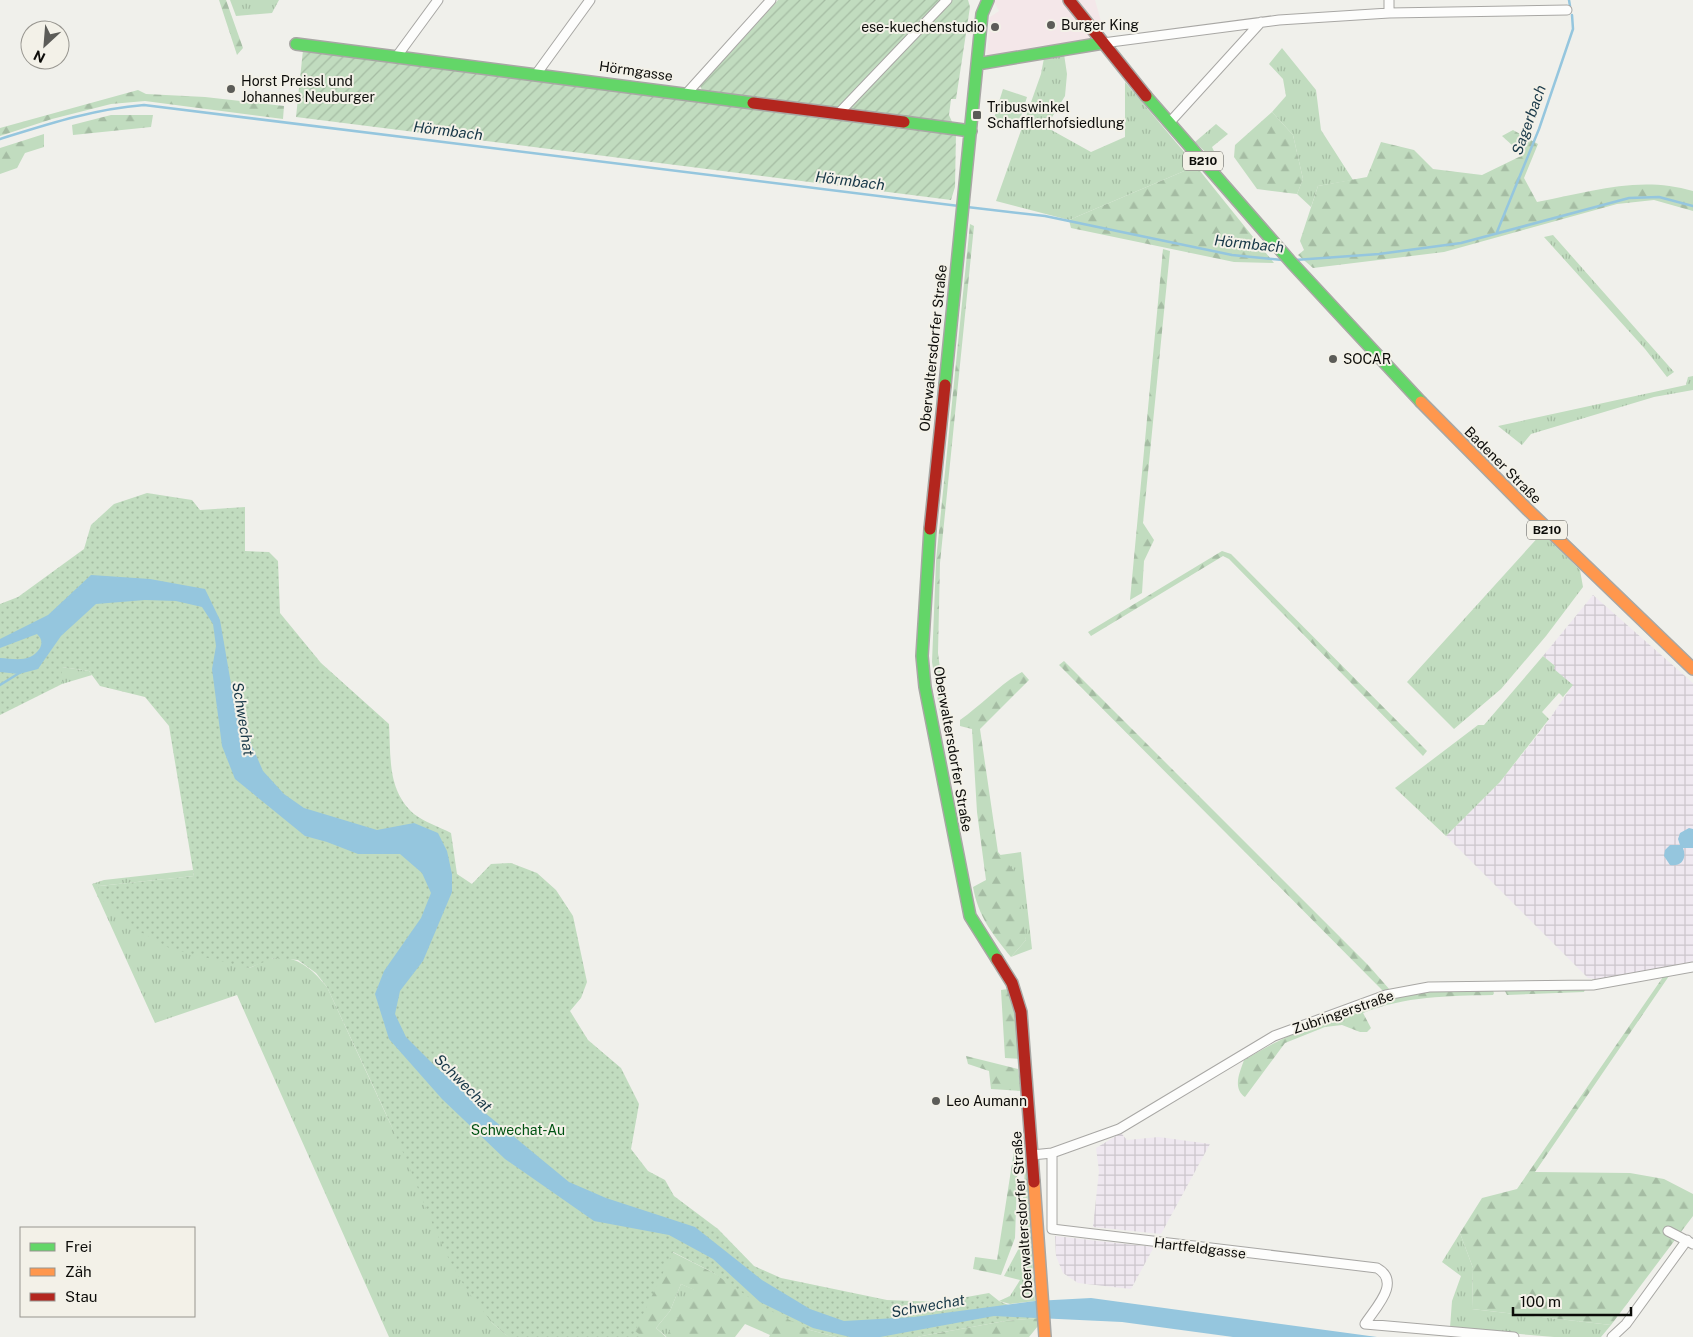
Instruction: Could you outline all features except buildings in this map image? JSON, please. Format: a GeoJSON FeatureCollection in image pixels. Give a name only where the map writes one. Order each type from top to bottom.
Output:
{"type":"FeatureCollection","features":[{"type":"Feature","properties":{"kind":"street"},"geometry":{"type":"LineString","coordinates":[[397,56],[438,0]]}},
{"type":"Feature","properties":{"kind":"street"},"geometry":{"type":"LineString","coordinates":[[536,74],[590,0]]}},
{"type":"Feature","properties":{"kind":"street"},"geometry":{"type":"LineString","coordinates":[[687,93],[771,0]]}},
{"type":"Feature","properties":{"kind":"street"},"geometry":{"type":"LineString","coordinates":[[838,114],[947,0]]}},
{"type":"Feature","properties":{"kind":"street","name":"B210"},"geometry":{"type":"LineString","coordinates":[[1069,0],[1170,122]]}},
{"type":"Feature","properties":{"kind":"street"},"geometry":{"type":"LineString","coordinates":[[1389,0],[1389,13]]}},
{"type":"Feature","properties":{"kind":"street","name":"Oberwaltersdorfer Straße"},"geometry":{"type":"LineString","coordinates":[[986,1],[982,14],[928,549],[922,656],[925,688],[970,916],[1012,983],[1020,1012],[1045,1335]]}},
{"type":"Feature","properties":{"kind":"street"},"geometry":{"type":"LineString","coordinates":[[978,64],[1103,43],[1260,22],[1527,5],[1567,10]]}},
{"type":"Feature","properties":{"kind":"street"},"geometry":{"type":"LineString","coordinates":[[1170,122],[1260,22]]}},
{"type":"Feature","properties":{"kind":"street","name":"Hörmgasse"},"geometry":{"type":"LineString","coordinates":[[296,44],[971,131]]}},
{"type":"Feature","properties":{"kind":"street","name":"Badener Straße"},"geometry":{"type":"LineString","coordinates":[[1170,122],[1299,272],[1498,482],[1693,669]]}},
{"type":"Feature","properties":{"kind":"street","name":"Zubringerstraße"},"geometry":{"type":"LineString","coordinates":[[1052,1154],[1119,1129],[1274,1036],[1386,995],[1429,987],[1593,985],[1693,967]]}},
{"type":"Feature","properties":{"kind":"street"},"geometry":{"type":"LineString","coordinates":[[1032,1155],[1052,1154]]}},
{"type":"Feature","properties":{"kind":"street","name":"Hartfeldgasse"},"geometry":{"type":"LineString","coordinates":[[1052,1154],[1052,1229],[1377,1268],[1384,1272],[1388,1281],[1388,1289],[1364,1324],[1514,1337]]}},
{"type":"Feature","properties":{"kind":"street"},"geometry":{"type":"LineString","coordinates":[[1612,1337],[1626,1324],[1690,1242],[1668,1231]]}},
{"type":"Feature","properties":{"kind":"shaded area"},"geometry":{"type":"Polygon","coordinates":[[[993,0],[1095,0],[1108,46],[1064,54],[1043,45],[989,57],[987,55],[990,17],[999,11],[993,0]]]}},
{"type":"Feature","properties":{"kind":"shaded area"},"geometry":{"type":"Polygon","coordinates":[[[1593,595],[1693,683],[1693,964],[1602,980],[1588,978],[1446,836],[1500,782],[1544,727],[1572,686],[1553,669],[1555,666],[1543,656],[1593,595]]]}},
{"type":"Feature","properties":{"kind":"shaded area"},"geometry":{"type":"Polygon","coordinates":[[[1121,1133],[1127,1140],[1159,1137],[1210,1144],[1161,1234],[1093,1227],[1099,1171],[1096,1148],[1121,1133]]]}},
{"type":"Feature","properties":{"kind":"shaded area"},"geometry":{"type":"Polygon","coordinates":[[[1055,1236],[1154,1247],[1131,1289],[1078,1283],[1063,1273],[1056,1256],[1055,1236]]]}},
{"type":"Feature","properties":{"kind":"green space"},"geometry":{"type":"Polygon","coordinates":[[[219,0],[226,0],[243,48],[237,55],[219,0]]]}},
{"type":"Feature","properties":{"kind":"green space"},"geometry":{"type":"Polygon","coordinates":[[[230,0],[279,0],[272,13],[236,16],[230,0]]]}},
{"type":"Feature","properties":{"kind":"green space"},"geometry":{"type":"Polygon","coordinates":[[[778,0],[941,0],[836,109],[703,92],[700,86],[778,0]]]}},
{"type":"Feature","properties":{"kind":"green space"},"geometry":{"type":"Polygon","coordinates":[[[952,0],[968,0],[970,7],[956,99],[951,99],[949,115],[953,124],[850,111],[850,105],[952,0]]]}},
{"type":"Feature","properties":{"kind":"green space"},"geometry":{"type":"Polygon","coordinates":[[[1282,48],[1316,90],[1321,130],[1353,180],[1318,186],[1311,207],[1297,194],[1303,179],[1293,135],[1272,112],[1286,96],[1283,79],[1269,64],[1282,48]]]}},
{"type":"Feature","properties":{"kind":"green space"},"geometry":{"type":"Polygon","coordinates":[[[303,50],[956,133],[955,187],[951,200],[296,117],[303,50]]]}},
{"type":"Feature","properties":{"kind":"green space"},"geometry":{"type":"Polygon","coordinates":[[[1064,54],[1067,74],[1065,96],[1046,127],[1091,152],[1125,137],[1125,82],[1196,166],[1069,220],[996,201],[1041,74],[1044,58],[1064,54]]]}},
{"type":"Feature","properties":{"kind":"green space"},"geometry":{"type":"Polygon","coordinates":[[[1003,89],[1027,97],[1018,126],[994,118],[1003,89]]]}},
{"type":"Feature","properties":{"kind":"green space"},"geometry":{"type":"Polygon","coordinates":[[[138,90],[146,94],[205,97],[284,106],[283,119],[145,101],[111,104],[52,119],[0,136],[0,128],[138,90]]]}},
{"type":"Feature","properties":{"kind":"green space"},"geometry":{"type":"Polygon","coordinates":[[[1272,112],[1293,135],[1303,179],[1297,194],[1257,189],[1234,157],[1235,145],[1272,112]]]}},
{"type":"Feature","properties":{"kind":"green space"},"geometry":{"type":"Polygon","coordinates":[[[111,115],[153,115],[151,127],[73,135],[72,125],[111,115]]]}},
{"type":"Feature","properties":{"kind":"green space"},"geometry":{"type":"Polygon","coordinates":[[[1216,124],[1228,134],[1212,147],[1222,168],[1195,142],[1216,124]]]}},
{"type":"Feature","properties":{"kind":"green space"},"geometry":{"type":"Polygon","coordinates":[[[1513,130],[1538,144],[1524,178],[1537,202],[1615,187],[1634,185],[1673,186],[1693,191],[1693,211],[1654,200],[1617,204],[1444,252],[1313,268],[1298,255],[1304,250],[1300,241],[1318,186],[1367,177],[1381,142],[1414,150],[1433,169],[1482,175],[1523,155],[1502,136],[1513,130]]]}},
{"type":"Feature","properties":{"kind":"green space"},"geometry":{"type":"Polygon","coordinates":[[[44,134],[44,147],[25,153],[17,168],[0,174],[0,148],[44,134]]]}},
{"type":"Feature","properties":{"kind":"green space"},"geometry":{"type":"Polygon","coordinates":[[[1196,166],[1274,263],[1234,262],[1071,228],[1069,220],[1196,166]]]}},
{"type":"Feature","properties":{"kind":"green space"},"geometry":{"type":"Polygon","coordinates":[[[970,224],[974,226],[940,563],[938,653],[946,714],[940,714],[932,662],[936,561],[970,224]]]}},
{"type":"Feature","properties":{"kind":"green space"},"geometry":{"type":"Polygon","coordinates":[[[1553,235],[1674,372],[1667,377],[1645,349],[1544,237],[1553,235]]]}},
{"type":"Feature","properties":{"kind":"green space"},"geometry":{"type":"Polygon","coordinates":[[[1163,249],[1170,251],[1143,523],[1154,540],[1144,561],[1142,593],[1130,600],[1163,249]]]}},
{"type":"Feature","properties":{"kind":"green space"},"geometry":{"type":"Polygon","coordinates":[[[1693,376],[1693,390],[1654,397],[1531,434],[1522,445],[1498,426],[1686,385],[1688,377],[1693,376]]]}},
{"type":"Feature","properties":{"kind":"green space","name":"Schwechat-Au"},"geometry":{"type":"Polygon","coordinates":[[[147,493],[192,500],[200,510],[245,507],[245,551],[269,552],[278,561],[280,613],[321,663],[389,724],[392,772],[399,794],[405,805],[418,817],[451,833],[457,874],[472,884],[491,864],[511,863],[537,873],[556,890],[573,916],[587,982],[581,998],[570,1011],[588,1040],[621,1068],[639,1104],[631,1149],[648,1171],[665,1180],[674,1196],[718,1229],[754,1266],[781,1278],[887,1300],[939,1302],[989,1293],[999,1301],[1038,1318],[1005,1321],[916,1337],[836,1337],[810,1330],[763,1307],[712,1272],[673,1252],[635,1331],[643,1337],[509,1337],[489,1318],[471,1296],[456,1272],[431,1221],[399,1143],[327,987],[316,973],[298,960],[274,958],[249,968],[171,949],[135,929],[97,896],[99,886],[194,876],[169,726],[145,697],[100,686],[89,671],[62,667],[62,684],[0,715],[0,604],[18,597],[84,549],[91,525],[114,504],[147,493]]]}},
{"type":"Feature","properties":{"kind":"green space"},"geometry":{"type":"Polygon","coordinates":[[[1542,533],[1580,570],[1583,587],[1546,636],[1501,689],[1454,729],[1407,682],[1542,533]]]}},
{"type":"Feature","properties":{"kind":"green space"},"geometry":{"type":"Polygon","coordinates":[[[1222,551],[1231,554],[1427,751],[1423,756],[1229,559],[1223,556],[1091,636],[1088,632],[1222,551]]]}},
{"type":"Feature","properties":{"kind":"green space"},"geometry":{"type":"Polygon","coordinates":[[[1543,656],[1555,666],[1554,669],[1573,685],[1563,697],[1559,693],[1542,712],[1549,719],[1500,782],[1446,836],[1395,788],[1478,725],[1484,725],[1543,656]]]}},
{"type":"Feature","properties":{"kind":"green space"},"geometry":{"type":"Polygon","coordinates":[[[1064,661],[1369,966],[1390,990],[1384,992],[1059,665],[1064,661]]]}},
{"type":"Feature","properties":{"kind":"green space"},"geometry":{"type":"Polygon","coordinates":[[[62,667],[89,671],[92,675],[62,684],[62,667]]]}},
{"type":"Feature","properties":{"kind":"green space"},"geometry":{"type":"Polygon","coordinates":[[[1022,672],[1029,680],[980,729],[998,852],[1015,872],[1026,940],[1011,957],[992,933],[982,916],[975,897],[973,887],[986,880],[977,812],[972,729],[960,726],[960,720],[1022,672]]]}},
{"type":"Feature","properties":{"kind":"green space"},"geometry":{"type":"Polygon","coordinates":[[[1021,852],[1032,949],[1011,957],[1026,940],[1000,855],[1021,852]]]}},
{"type":"Feature","properties":{"kind":"green space"},"geometry":{"type":"Polygon","coordinates":[[[193,870],[194,876],[99,886],[249,968],[272,959],[291,959],[305,965],[322,981],[327,987],[390,1123],[492,1323],[509,1337],[389,1337],[237,995],[155,1023],[92,884],[104,880],[193,870]]]}},
{"type":"Feature","properties":{"kind":"green space"},"geometry":{"type":"Polygon","coordinates":[[[1669,976],[1535,1172],[1630,1173],[1664,1179],[1693,1194],[1693,1216],[1611,1325],[1472,1309],[1473,1268],[1460,1233],[1482,1198],[1517,1189],[1663,977],[1669,976]]]}},
{"type":"Feature","properties":{"kind":"green space"},"geometry":{"type":"Polygon","coordinates":[[[1586,987],[1584,992],[1507,995],[1504,989],[1586,987]]]}},
{"type":"Feature","properties":{"kind":"green space"},"geometry":{"type":"Polygon","coordinates":[[[1008,989],[1015,1014],[1020,1059],[1005,1058],[1001,990],[1008,989]]]}},
{"type":"Feature","properties":{"kind":"green space"},"geometry":{"type":"Polygon","coordinates":[[[1441,989],[1492,989],[1494,993],[1493,995],[1427,998],[1379,1007],[1363,1013],[1371,1028],[1367,1032],[1360,1032],[1342,1025],[1325,1027],[1285,1043],[1245,1097],[1241,1093],[1238,1080],[1244,1060],[1290,1035],[1364,1006],[1415,993],[1441,989]]]}},
{"type":"Feature","properties":{"kind":"green space"},"geometry":{"type":"Polygon","coordinates":[[[966,1056],[1018,1069],[1021,1091],[991,1089],[989,1071],[968,1064],[966,1056]]]}},
{"type":"Feature","properties":{"kind":"green space"},"geometry":{"type":"Polygon","coordinates":[[[1014,1151],[1018,1152],[1015,1238],[1001,1275],[973,1269],[975,1257],[997,1260],[1014,1151]]]}},
{"type":"Feature","properties":{"kind":"green space"},"geometry":{"type":"Polygon","coordinates":[[[1026,1153],[1035,1301],[1010,1304],[999,1301],[1010,1296],[1020,1280],[1004,1276],[1020,1246],[1026,1153]]]}},
{"type":"Feature","properties":{"kind":"green space"},"geometry":{"type":"Polygon","coordinates":[[[1460,1233],[1473,1268],[1472,1309],[1611,1325],[1601,1337],[1554,1337],[1450,1328],[1452,1301],[1461,1276],[1442,1262],[1460,1233]]]}},
{"type":"Feature","properties":{"kind":"green space"},"geometry":{"type":"Polygon","coordinates":[[[672,1252],[712,1272],[810,1330],[836,1337],[769,1337],[770,1335],[745,1324],[735,1337],[666,1337],[509,1337],[492,1323],[450,1264],[672,1252]],[[681,1284],[670,1311],[656,1328],[666,1337],[694,1290],[681,1284]]]}},
{"type":"Feature","properties":{"kind":"green space"},"geometry":{"type":"Polygon","coordinates":[[[681,1284],[695,1290],[667,1337],[656,1328],[670,1311],[681,1284]]]}},
{"type":"Feature","properties":{"kind":"green space"},"geometry":{"type":"Polygon","coordinates":[[[1038,1318],[1038,1326],[1029,1337],[916,1337],[1005,1321],[1038,1318]]]}},
{"type":"Feature","properties":{"kind":"water"},"geometry":{"type":"Polygon","coordinates":[[[91,575],[150,579],[205,589],[220,620],[235,707],[263,771],[284,794],[304,808],[377,830],[414,823],[438,833],[447,851],[452,874],[452,892],[423,961],[400,991],[395,1014],[406,1037],[436,1067],[452,1080],[479,1108],[569,1182],[606,1198],[695,1227],[762,1280],[810,1309],[844,1321],[914,1317],[1035,1301],[1091,1298],[1377,1337],[1233,1337],[1122,1322],[994,1316],[880,1337],[850,1337],[813,1328],[760,1302],[713,1259],[669,1235],[594,1221],[505,1159],[442,1099],[389,1039],[375,994],[384,971],[421,918],[431,893],[422,873],[400,854],[358,854],[305,836],[235,779],[222,746],[212,669],[216,646],[213,624],[202,607],[176,601],[145,600],[96,604],[61,636],[38,669],[19,674],[0,672],[0,658],[27,658],[36,653],[40,648],[41,642],[37,634],[0,648],[0,639],[48,615],[91,575]]]}},
{"type":"Feature","properties":{"kind":"water"},"geometry":{"type":"Polygon","coordinates":[[[1689,828],[1693,829],[1693,848],[1683,848],[1684,858],[1682,861],[1678,865],[1670,865],[1664,856],[1665,850],[1670,845],[1680,845],[1678,839],[1680,833],[1689,828]]]}},
{"type":"Feature","properties":{"kind":"waterway","name":"Sagerbach"},"geometry":{"type":"LineString","coordinates":[[1569,0],[1570,6]]}},
{"type":"Feature","properties":{"kind":"waterway","name":"Sagerbach"},"geometry":{"type":"LineString","coordinates":[[1497,232],[1539,129],[1573,29],[1572,15]]}},
{"type":"Feature","properties":{"kind":"waterway","name":"Hörmbach"},"geometry":{"type":"LineString","coordinates":[[0,139],[89,114],[144,105],[959,206]]}},
{"type":"Feature","properties":{"kind":"waterway","name":"Hörmbach"},"geometry":{"type":"LineString","coordinates":[[1295,260],[1379,254],[1461,243],[1629,198],[1659,197],[1693,206]]}},
{"type":"Feature","properties":{"kind":"waterway","name":"Hörmbach"},"geometry":{"type":"LineString","coordinates":[[967,207],[1045,216],[1232,255],[1282,260]]}},
{"type":"Feature","properties":{"kind":"waterway"},"geometry":{"type":"LineString","coordinates":[[0,685],[21,672]]}},
{"type":"Feature","properties":{"kind":"traffic: fast"},"geometry":{"type":"LineString","coordinates":[[945,385],[982,14],[988,0]]}},
{"type":"Feature","properties":{"kind":"traffic: fast"},"geometry":{"type":"LineString","coordinates":[[977,64],[1103,43]]}},
{"type":"Feature","properties":{"kind":"traffic: fast"},"geometry":{"type":"LineString","coordinates":[[296,44],[753,103]]}},
{"type":"Feature","properties":{"kind":"traffic: fast"},"geometry":{"type":"LineString","coordinates":[[1146,96],[1291,262],[1421,402]]}},
{"type":"Feature","properties":{"kind":"traffic: fast"},"geometry":{"type":"LineString","coordinates":[[904,122],[971,131]]}},
{"type":"Feature","properties":{"kind":"traffic: fast"},"geometry":{"type":"LineString","coordinates":[[930,529],[922,656],[925,687],[970,916],[997,959]]}},
{"type":"Feature","properties":{"kind":"traffic: slow"},"geometry":{"type":"LineString","coordinates":[[1421,402],[1528,510],[1693,669]]}},
{"type":"Feature","properties":{"kind":"traffic: slow"},"geometry":{"type":"LineString","coordinates":[[1034,1182],[1045,1337]]}},
{"type":"Feature","properties":{"kind":"traffic: jam"},"geometry":{"type":"LineString","coordinates":[[1069,0],[1146,96]]}},
{"type":"Feature","properties":{"kind":"traffic: jam"},"geometry":{"type":"LineString","coordinates":[[753,103],[904,122]]}},
{"type":"Feature","properties":{"kind":"traffic: jam"},"geometry":{"type":"LineString","coordinates":[[930,529],[945,385]]}},
{"type":"Feature","properties":{"kind":"traffic: jam"},"geometry":{"type":"LineString","coordinates":[[997,959],[1012,983],[1021,1012],[1034,1182]]}},
{"type":"Feature","properties":{"kind":"place","name":"Burger King"},"geometry":{"type":"Point","coordinates":[1051,25]}},
{"type":"Feature","properties":{"kind":"place","name":"ese-kuechenstudio"},"geometry":{"type":"Point","coordinates":[995,27]}},
{"type":"Feature","properties":{"kind":"place","name":"Horst Preissl und Johannes Neuburger"},"geometry":{"type":"Point","coordinates":[231,89]}},
{"type":"Feature","properties":{"kind":"place","name":"Tribuswinkel Schafflerhofsiedlung"},"geometry":{"type":"Point","coordinates":[977,115]}},
{"type":"Feature","properties":{"kind":"place","name":"SOCAR"},"geometry":{"type":"Point","coordinates":[1333,359]}},
{"type":"Feature","properties":{"kind":"place","name":"Leo Aumann"},"geometry":{"type":"Point","coordinates":[936,1101]}},
{"type":"Feature","properties":{"kind":"water label","name":"Schwechat"},"geometry":{"type":"Point","coordinates":[243,719]}},
{"type":"Feature","properties":{"kind":"water label","name":"Schwechat"},"geometry":{"type":"Point","coordinates":[463,1083]}},
{"type":"Feature","properties":{"kind":"water label","name":"Schwechat"},"geometry":{"type":"Point","coordinates":[928,1306]}}]}
